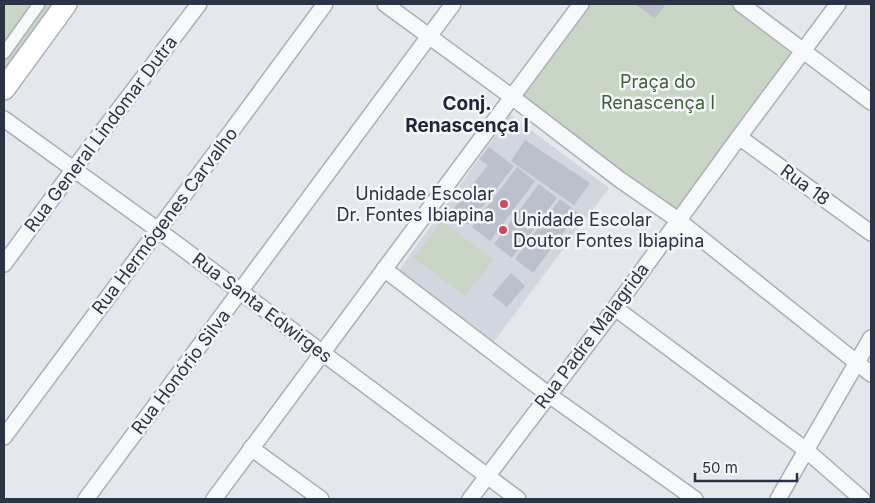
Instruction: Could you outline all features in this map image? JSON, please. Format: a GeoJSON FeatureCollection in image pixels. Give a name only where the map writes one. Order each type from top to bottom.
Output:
{"type":"FeatureCollection","features":[{"type":"Feature","properties":{"kind":"main road"},"geometry":{"type":"LineString","coordinates":[[4,89],[66,4]]}},
{"type":"Feature","properties":{"kind":"street"},"geometry":{"type":"LineString","coordinates":[[4,53],[39,4]]}},
{"type":"Feature","properties":{"kind":"street","name":"Rua General Lindomar Dutra"},"geometry":{"type":"LineString","coordinates":[[4,264],[198,4]]}},
{"type":"Feature","properties":{"kind":"street","name":"Rua Hermógenes Carvalho"},"geometry":{"type":"LineString","coordinates":[[4,437],[325,4]]}},
{"type":"Feature","properties":{"kind":"street"},"geometry":{"type":"LineString","coordinates":[[385,4],[619,179],[678,220],[871,374]]}},
{"type":"Feature","properties":{"kind":"street","name":"Rua Honório Silva"},"geometry":{"type":"LineString","coordinates":[[86,499],[453,4]]}},
{"type":"Feature","properties":{"kind":"street"},"geometry":{"type":"LineString","coordinates":[[214,499],[581,4]]}},
{"type":"Feature","properties":{"kind":"street"},"geometry":{"type":"LineString","coordinates":[[741,4],[871,102]]}},
{"type":"Feature","properties":{"kind":"street","name":"Rua Padre Malagrida"},"geometry":{"type":"LineString","coordinates":[[470,499],[614,308],[838,4]]}},
{"type":"Feature","properties":{"kind":"street","name":"Rua Santa Edwirges"},"geometry":{"type":"LineString","coordinates":[[4,119],[158,230],[518,499]]}},
{"type":"Feature","properties":{"kind":"street","name":"Rua 18"},"geometry":{"type":"LineString","coordinates":[[739,137],[871,234]]}},
{"type":"Feature","properties":{"kind":"street"},"geometry":{"type":"LineString","coordinates":[[384,269],[549,395],[696,499]]}},
{"type":"Feature","properties":{"kind":"street"},"geometry":{"type":"LineString","coordinates":[[614,308],[806,450],[862,499]]}},
{"type":"Feature","properties":{"kind":"street"},"geometry":{"type":"LineString","coordinates":[[778,499],[871,338]]}},
{"type":"Feature","properties":{"kind":"street"},"geometry":{"type":"LineString","coordinates":[[251,448],[321,499]]}},
{"type":"Feature","properties":{"kind":"shaded area","name":"Unidade Escolar Doutor Fontes Ibiapina"},"geometry":{"type":"Polygon","coordinates":[[[510,115],[609,188],[492,344],[398,272],[510,115]]]}},
{"type":"Feature","properties":{"kind":"green space"},"geometry":{"type":"Polygon","coordinates":[[[4,4],[56,4],[4,75],[4,4]]]}},
{"type":"Feature","properties":{"kind":"green space","name":"Praça do Renascença I"},"geometry":{"type":"Polygon","coordinates":[[[591,4],[732,4],[794,56],[678,216],[519,102],[591,4]]]}},
{"type":"Feature","properties":{"kind":"green space"},"geometry":{"type":"Polygon","coordinates":[[[442,221],[493,260],[465,296],[414,258],[442,221]]]}},
{"type":"Feature","properties":{"kind":"building"},"geometry":{"type":"Polygon","coordinates":[[[635,4],[666,4],[655,18],[635,4]]]}},
{"type":"Feature","properties":{"kind":"building"},"geometry":{"type":"Polygon","coordinates":[[[525,140],[590,183],[574,205],[511,161],[525,140]]]}},
{"type":"Feature","properties":{"kind":"building"},"geometry":{"type":"Polygon","coordinates":[[[489,147],[514,166],[468,225],[451,212],[488,165],[479,159],[489,147]]]}},
{"type":"Feature","properties":{"kind":"building","name":"Unidade Escolar Dr. Fontes Ibiapina"},"geometry":{"type":"Polygon","coordinates":[[[517,167],[535,181],[490,241],[472,227],[517,167]]]}},
{"type":"Feature","properties":{"kind":"building"},"geometry":{"type":"Polygon","coordinates":[[[539,184],[557,198],[512,258],[494,244],[539,184]]]}},
{"type":"Feature","properties":{"kind":"building"},"geometry":{"type":"Polygon","coordinates":[[[560,199],[578,213],[533,273],[515,259],[560,199]]]}},
{"type":"Feature","properties":{"kind":"building"},"geometry":{"type":"Polygon","coordinates":[[[511,273],[525,286],[507,307],[492,295],[511,273]]]}},
{"type":"Feature","properties":{"kind":"place","name":"Unidade Escolar Dr. Fontes Ibiapina"},"geometry":{"type":"Point","coordinates":[504,204]}},
{"type":"Feature","properties":{"kind":"place","name":"Unidade Escolar Doutor Fontes Ibiapina"},"geometry":{"type":"Point","coordinates":[503,230]}},
{"type":"Feature","properties":{"kind":"district","name":"Conj. Renascença I"},"geometry":{"type":"Point","coordinates":[467,114]}}]}
